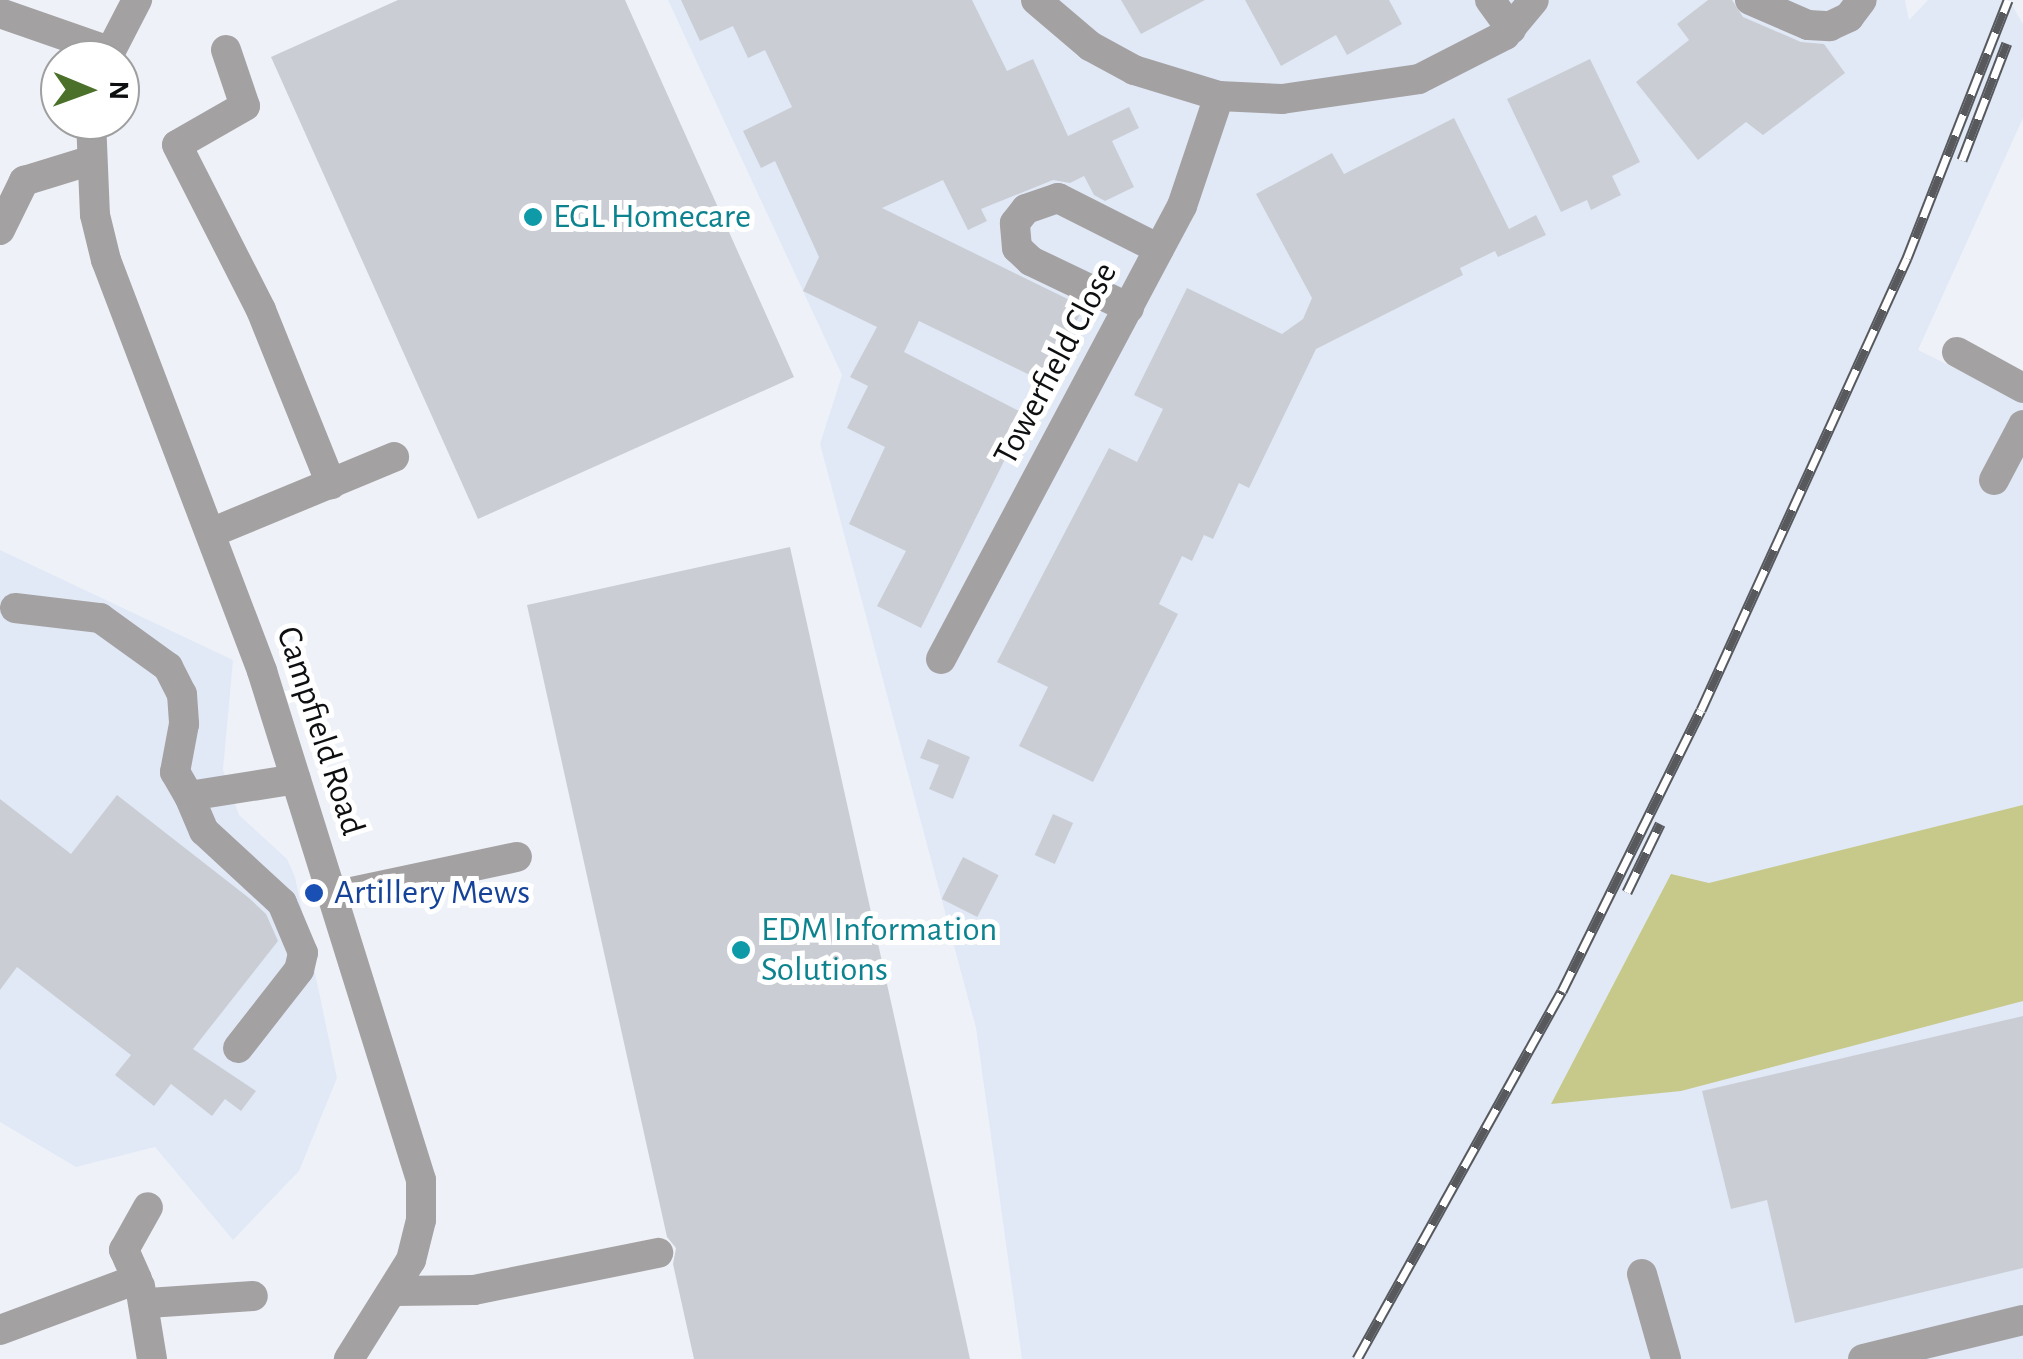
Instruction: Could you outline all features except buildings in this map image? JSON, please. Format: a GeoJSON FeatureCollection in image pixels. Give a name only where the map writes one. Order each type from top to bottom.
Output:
{"type":"FeatureCollection","features":[{"type":"Feature","properties":{"kind":"street"},"geometry":{"type":"LineString","coordinates":[[116,40],[137,0]]}},
{"type":"Feature","properties":{"kind":"street"},"geometry":{"type":"LineString","coordinates":[[1036,0],[1090,46],[1134,70],[1220,96],[1282,100],[1419,79],[1510,29],[1534,0]]}},
{"type":"Feature","properties":{"kind":"street"},"geometry":{"type":"LineString","coordinates":[[1490,0],[1510,29]]}},
{"type":"Feature","properties":{"kind":"street"},"geometry":{"type":"LineString","coordinates":[[1750,0],[1808,25],[1830,26],[1849,17],[1862,0]]}},
{"type":"Feature","properties":{"kind":"street"},"geometry":{"type":"LineString","coordinates":[[0,13],[68,40]]}},
{"type":"Feature","properties":{"kind":"street"},"geometry":{"type":"LineString","coordinates":[[226,50],[246,106],[177,145],[260,310],[331,484]]}},
{"type":"Feature","properties":{"kind":"street","name":"Towerfield Close"},"geometry":{"type":"LineString","coordinates":[[941,658],[1182,206],[1220,96]]}},
{"type":"Feature","properties":{"kind":"street","name":"Campfield Road"},"geometry":{"type":"LineString","coordinates":[[90,140],[89,161],[106,260],[214,532],[421,1180],[418,1240],[395,1291],[349,1359]]}},
{"type":"Feature","properties":{"kind":"street"},"geometry":{"type":"LineString","coordinates":[[0,230],[24,181],[89,161]]}},
{"type":"Feature","properties":{"kind":"street"},"geometry":{"type":"LineString","coordinates":[[1129,308],[1031,261],[1018,248],[1015,223],[1026,208],[1058,198],[1159,249]]}},
{"type":"Feature","properties":{"kind":"street"},"geometry":{"type":"LineString","coordinates":[[1957,352],[2023,388]]}},
{"type":"Feature","properties":{"kind":"street"},"geometry":{"type":"LineString","coordinates":[[1994,480],[2023,425]]}},
{"type":"Feature","properties":{"kind":"street"},"geometry":{"type":"LineString","coordinates":[[214,532],[394,457]]}},
{"type":"Feature","properties":{"kind":"street"},"geometry":{"type":"LineString","coordinates":[[14,608],[100,618],[168,667],[182,694],[184,724],[175,772],[204,831],[282,903],[302,952],[299,970],[238,1048]]}},
{"type":"Feature","properties":{"kind":"street"},"geometry":{"type":"LineString","coordinates":[[189,796],[296,779]]}},
{"type":"Feature","properties":{"kind":"street"},"geometry":{"type":"LineString","coordinates":[[333,896],[517,857]]}},
{"type":"Feature","properties":{"kind":"street"},"geometry":{"type":"LineString","coordinates":[[148,1207],[124,1250],[142,1291],[152,1359]]}},
{"type":"Feature","properties":{"kind":"street"},"geometry":{"type":"LineString","coordinates":[[395,1291],[474,1290],[658,1253]]}},
{"type":"Feature","properties":{"kind":"street"},"geometry":{"type":"LineString","coordinates":[[1642,1274],[1666,1359]]}},
{"type":"Feature","properties":{"kind":"street"},"geometry":{"type":"LineString","coordinates":[[0,1330],[142,1291],[253,1296]]}},
{"type":"Feature","properties":{"kind":"street"},"geometry":{"type":"LineString","coordinates":[[1863,1359],[2023,1320]]}},
{"type":"Feature","properties":{"kind":"shaded area"},"geometry":{"type":"Polygon","coordinates":[[[668,0],[1905,0],[1909,20],[1928,0],[2009,0],[2023,24],[2023,118],[1918,350],[2023,402],[2023,1359],[1022,1359],[976,1028],[820,444],[842,375],[668,0]]]}},
{"type":"Feature","properties":{"kind":"shaded area"},"geometry":{"type":"Polygon","coordinates":[[[0,550],[233,660],[223,770],[239,815],[287,859],[295,877],[337,1078],[299,1171],[233,1240],[155,1147],[76,1167],[0,1122],[0,550]]]}},
{"type":"Feature","properties":{"kind":"green space"},"geometry":{"type":"Polygon","coordinates":[[[2023,805],[2023,1001],[1681,1091],[1551,1104],[1671,874],[1709,883],[2023,805]]]}},
{"type":"Feature","properties":{"kind":"railway"},"geometry":{"type":"LineString","coordinates":[[1357,1359],[1562,991],[1701,710],[1907,258],[2008,0]]}},
{"type":"Feature","properties":{"kind":"railway"},"geometry":{"type":"LineString","coordinates":[[1962,160],[2007,43]]}},
{"type":"Feature","properties":{"kind":"railway"},"geometry":{"type":"LineString","coordinates":[[1627,892],[1660,824]]}},
{"type":"Feature","properties":{"kind":"place","name":"EGL Homecare"},"geometry":{"type":"Point","coordinates":[533,217]}},
{"type":"Feature","properties":{"kind":"place","name":"Artillery Mews"},"geometry":{"type":"Point","coordinates":[314,893]}},
{"type":"Feature","properties":{"kind":"place","name":"EDM Information Solutions"},"geometry":{"type":"Point","coordinates":[741,950]}}]}
